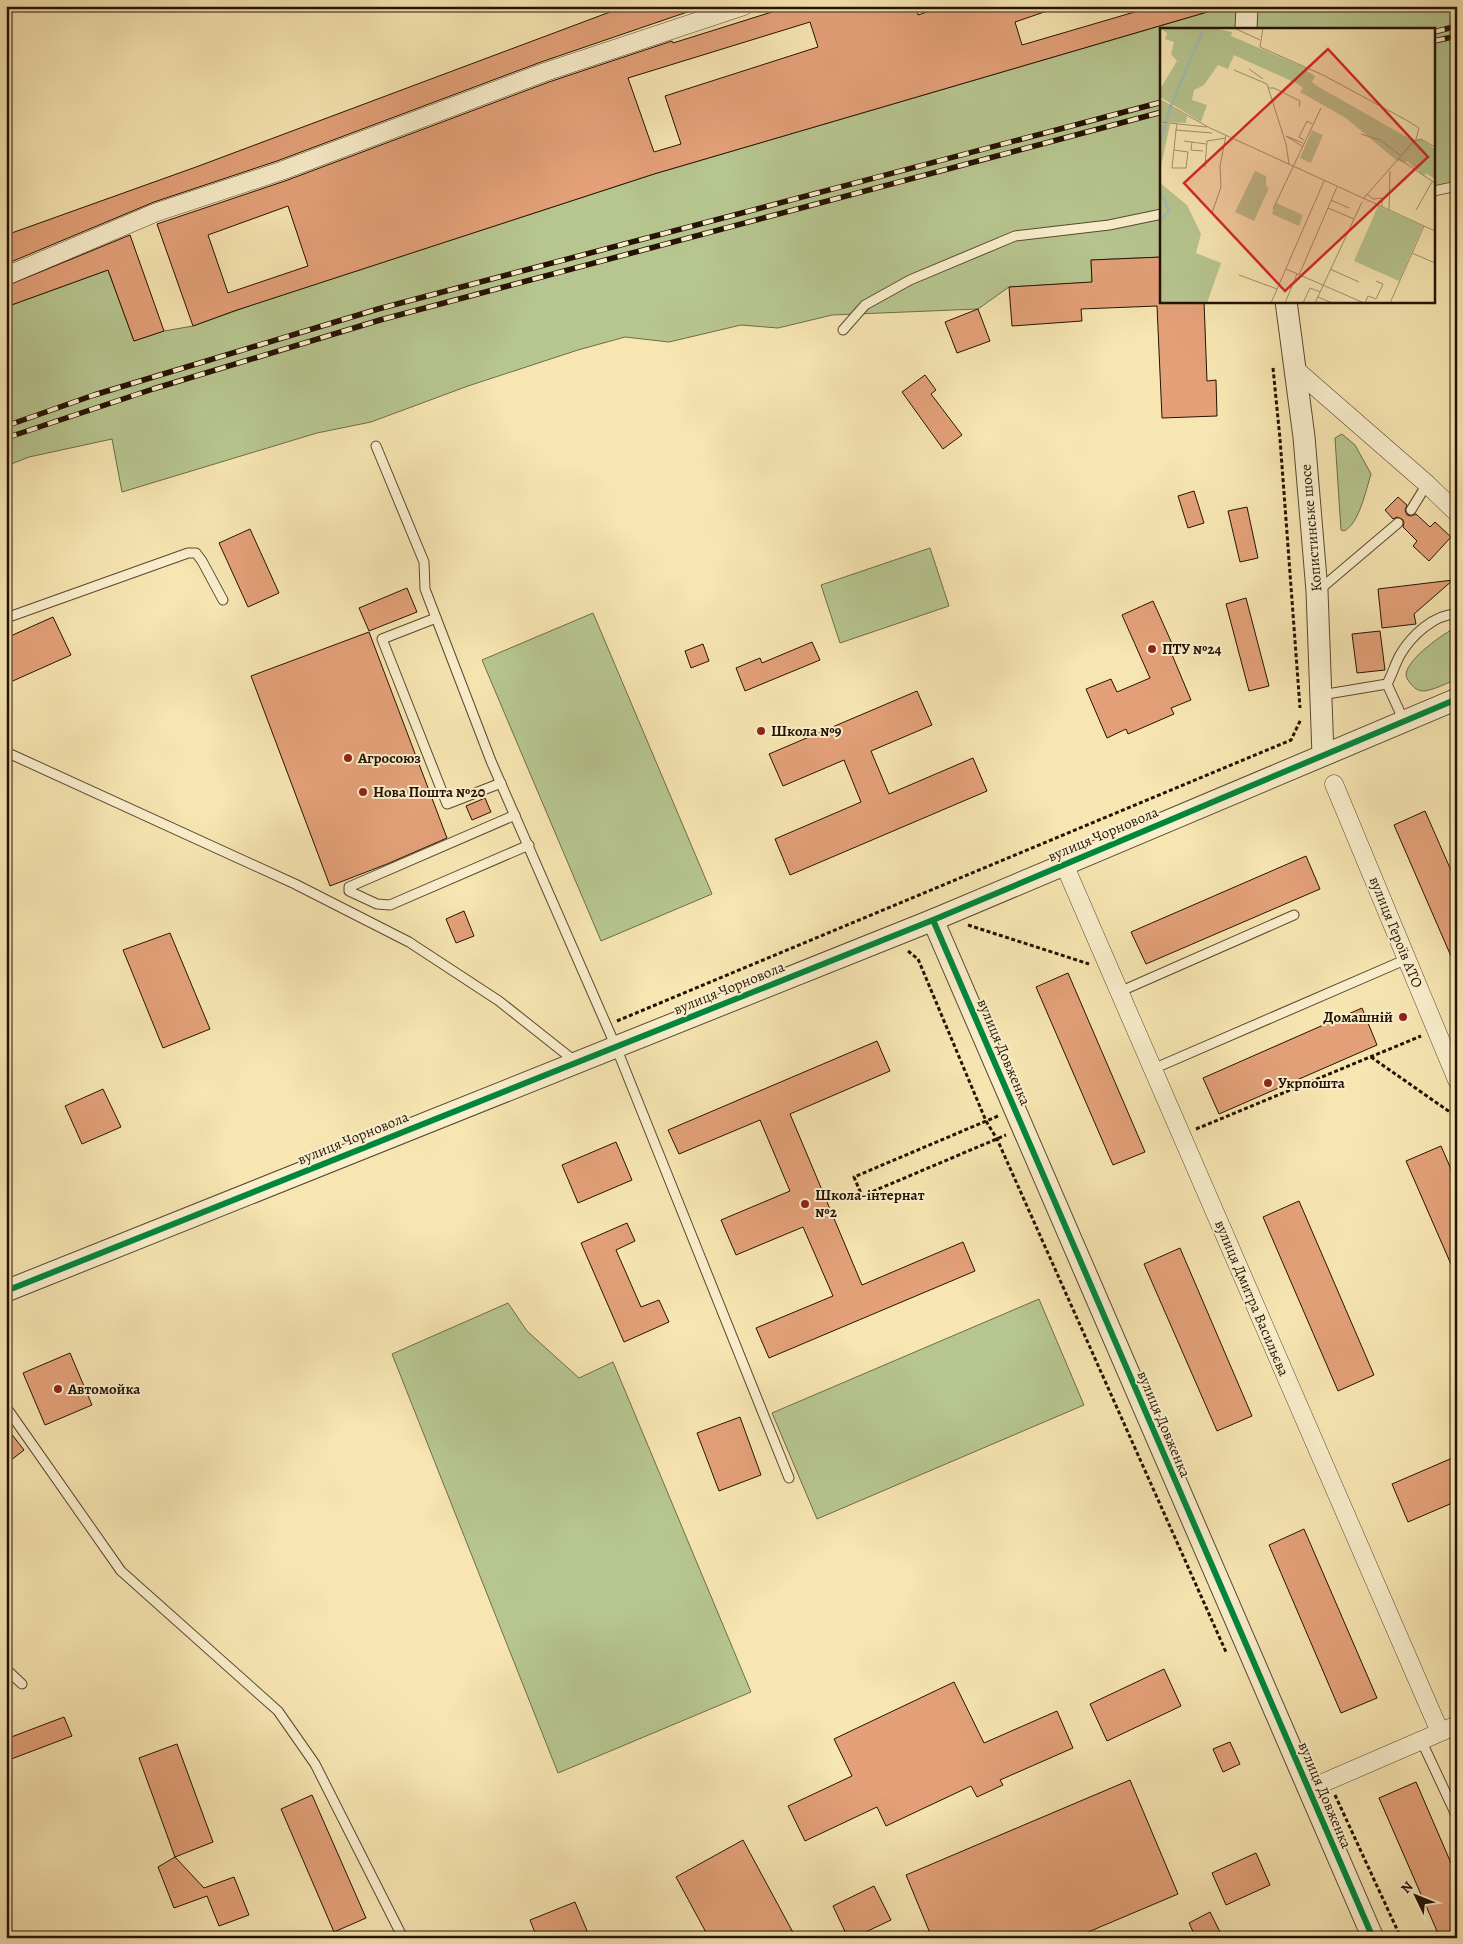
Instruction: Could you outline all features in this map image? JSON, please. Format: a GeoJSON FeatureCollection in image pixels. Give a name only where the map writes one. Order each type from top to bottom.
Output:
{"type":"FeatureCollection","features":[{"type":"Feature","properties":{"kind":"street"},"geometry":{"type":"LineString","coordinates":[[6,276],[157,212],[282,171],[545,72],[744,6]]}},
{"type":"Feature","properties":{"kind":"street"},"geometry":{"type":"LineString","coordinates":[[1246,28],[1247,6]]}},
{"type":"Feature","properties":{"kind":"street","name":"Копистинське шосе"},"geometry":{"type":"LineString","coordinates":[[1286,302],[1304,437],[1317,591],[1323,755]]}},
{"type":"Feature","properties":{"kind":"street"},"geometry":{"type":"LineString","coordinates":[[1295,369],[1427,484],[1457,513]]}},
{"type":"Feature","properties":{"kind":"street","name":"вулиця Чорновола"},"geometry":{"type":"LineString","coordinates":[[6,1291],[933,920],[1457,699]]}},
{"type":"Feature","properties":{"kind":"street","name":"вулиця Героїв АТО"},"geometry":{"type":"LineString","coordinates":[[1334,784],[1457,1080]]}},
{"type":"Feature","properties":{"kind":"street","name":"вулиця Дмитра Васильєва"},"geometry":{"type":"LineString","coordinates":[[1064,864],[1440,1732]]}},
{"type":"Feature","properties":{"kind":"street","name":"вулиця Довженка"},"geometry":{"type":"LineString","coordinates":[[933,920],[1374,1938]]}},
{"type":"Feature","properties":{"kind":"street"},"geometry":{"type":"LineString","coordinates":[[1309,1789],[1457,1725]]}},
{"type":"Feature","properties":{"kind":"lane"},"geometry":{"type":"LineString","coordinates":[[1436,191],[1457,186]]}},
{"type":"Feature","properties":{"kind":"lane"},"geometry":{"type":"LineString","coordinates":[[843,330],[865,305],[910,280],[1015,236],[1109,225],[1160,214]]}},
{"type":"Feature","properties":{"kind":"lane"},"geometry":{"type":"LineString","coordinates":[[376,446],[424,562],[425,589],[501,783],[607,1025],[788,1478]]}},
{"type":"Feature","properties":{"kind":"lane"},"geometry":{"type":"LineString","coordinates":[[1411,510],[1427,484]]}},
{"type":"Feature","properties":{"kind":"lane"},"geometry":{"type":"LineString","coordinates":[[1317,591],[1398,523]]}},
{"type":"Feature","properties":{"kind":"lane"},"geometry":{"type":"LineString","coordinates":[[6,618],[188,553],[196,553],[202,561],[223,600]]}},
{"type":"Feature","properties":{"kind":"lane"},"geometry":{"type":"LineString","coordinates":[[1404,721],[1387,684],[1400,654],[1432,621],[1449,614],[1457,614]]}},
{"type":"Feature","properties":{"kind":"lane"},"geometry":{"type":"LineString","coordinates":[[436,618],[382,639],[447,804],[501,783]]}},
{"type":"Feature","properties":{"kind":"lane"},"geometry":{"type":"LineString","coordinates":[[1321,695],[1387,684]]}},
{"type":"Feature","properties":{"kind":"lane"},"geometry":{"type":"LineString","coordinates":[[6,752],[295,884],[409,942],[499,1001],[577,1062]]}},
{"type":"Feature","properties":{"kind":"lane"},"geometry":{"type":"LineString","coordinates":[[515,815],[349,887],[349,891],[377,904],[390,905],[529,844]]}},
{"type":"Feature","properties":{"kind":"lane"},"geometry":{"type":"LineString","coordinates":[[1120,992],[1294,915]]}},
{"type":"Feature","properties":{"kind":"lane"},"geometry":{"type":"LineString","coordinates":[[1153,1069],[1407,959]]}},
{"type":"Feature","properties":{"kind":"lane"},"geometry":{"type":"LineString","coordinates":[[6,1407],[121,1571],[278,1711],[315,1764],[403,1938]]}},
{"type":"Feature","properties":{"kind":"lane"},"geometry":{"type":"LineString","coordinates":[[6,1668],[22,1684]]}},
{"type":"Feature","properties":{"kind":"lane"},"geometry":{"type":"LineString","coordinates":[[1421,1740],[1457,1817]]}},
{"type":"Feature","properties":{"kind":"path"},"geometry":{"type":"LineString","coordinates":[[607,1025],[1291,740],[1301,722],[1280,439],[1272,360]]}},
{"type":"Feature","properties":{"kind":"path"},"geometry":{"type":"LineString","coordinates":[[974,921],[966,924],[1110,970]]}},
{"type":"Feature","properties":{"kind":"path"},"geometry":{"type":"LineString","coordinates":[[904,948],[918,959],[986,1121],[997,1139],[1228,1656]]}},
{"type":"Feature","properties":{"kind":"path"},"geometry":{"type":"LineString","coordinates":[[1181,1134],[1436,1030]]}},
{"type":"Feature","properties":{"kind":"path"},"geometry":{"type":"LineString","coordinates":[[1370,1057],[1457,1117]]}},
{"type":"Feature","properties":{"kind":"path"},"geometry":{"type":"LineString","coordinates":[[1019,1119],[997,1139],[862,1196],[854,1178],[986,1121],[1019,1119]]}},
{"type":"Feature","properties":{"kind":"path"},"geometry":{"type":"LineString","coordinates":[[1329,1780],[1401,1938]]}},
{"type":"Feature","properties":{"kind":"green space"},"geometry":{"type":"Polygon","coordinates":[[[1221,6],[1457,6],[1457,186],[1436,191],[1436,28],[1160,28],[1160,257],[1091,260],[1092,284],[1009,287],[978,309],[832,315],[778,328],[741,325],[669,342],[625,337],[578,350],[468,386],[371,422],[317,433],[122,492],[112,439],[29,457],[6,466],[6,307],[108,270],[134,341],[164,331],[193,326],[654,174],[1211,11],[1221,6]]]}},
{"type":"Feature","properties":{"kind":"green space"},"geometry":{"type":"Polygon","coordinates":[[[1342,434],[1355,445],[1371,474],[1358,514],[1344,531],[1341,530],[1335,438],[1342,434]]]}},
{"type":"Feature","properties":{"kind":"green space"},"geometry":{"type":"Polygon","coordinates":[[[930,548],[949,606],[840,643],[821,585],[930,548]]]}},
{"type":"Feature","properties":{"kind":"green space"},"geometry":{"type":"Polygon","coordinates":[[[593,613],[712,894],[601,941],[482,660],[593,613]]]}},
{"type":"Feature","properties":{"kind":"green space"},"geometry":{"type":"Polygon","coordinates":[[[1457,627],[1457,679],[1428,690],[1422,691],[1413,687],[1406,674],[1413,661],[1427,647],[1457,627]]]}},
{"type":"Feature","properties":{"kind":"green space"},"geometry":{"type":"Polygon","coordinates":[[[1039,1299],[1084,1405],[817,1519],[772,1413],[1039,1299]]]}},
{"type":"Feature","properties":{"kind":"green space"},"geometry":{"type":"Polygon","coordinates":[[[508,1303],[527,1331],[579,1378],[613,1362],[751,1692],[558,1773],[392,1354],[508,1303]]]}},
{"type":"Feature","properties":{"kind":"building"},"geometry":{"type":"Polygon","coordinates":[[[626,6],[699,6],[699,8],[541,62],[277,161],[154,202],[6,264],[6,235],[196,167],[626,6]]]}},
{"type":"Feature","properties":{"kind":"building"},"geometry":{"type":"Polygon","coordinates":[[[791,6],[917,6],[918,15],[944,6],[1052,6],[1053,9],[1015,22],[1022,45],[1155,6],[1213,6],[1214,10],[654,174],[193,326],[157,224],[285,181],[549,82],[672,41],[673,43],[791,6]],[[810,22],[628,78],[654,152],[681,144],[665,96],[818,47],[810,22]],[[288,206],[208,235],[228,293],[308,266],[288,206]]]}},
{"type":"Feature","properties":{"kind":"building"},"geometry":{"type":"Polygon","coordinates":[[[130,235],[164,331],[134,341],[108,270],[6,307],[6,286],[130,235]]]}},
{"type":"Feature","properties":{"kind":"building"},"geometry":{"type":"Polygon","coordinates":[[[1160,257],[1160,302],[1204,302],[1207,381],[1216,380],[1217,416],[1162,418],[1157,306],[1081,309],[1082,321],[1012,326],[1009,287],[1092,282],[1091,260],[1160,257]]]}},
{"type":"Feature","properties":{"kind":"building"},"geometry":{"type":"Polygon","coordinates":[[[978,309],[990,341],[957,353],[945,322],[978,309]]]}},
{"type":"Feature","properties":{"kind":"building"},"geometry":{"type":"Polygon","coordinates":[[[925,375],[936,390],[931,394],[962,435],[943,449],[902,392],[925,375]]]}},
{"type":"Feature","properties":{"kind":"building"},"geometry":{"type":"Polygon","coordinates":[[[1194,491],[1204,523],[1188,528],[1178,496],[1194,491]]]}},
{"type":"Feature","properties":{"kind":"building"},"geometry":{"type":"Polygon","coordinates":[[[1398,497],[1407,505],[1405,510],[1407,515],[1416,514],[1430,527],[1435,522],[1451,537],[1429,561],[1413,546],[1417,541],[1403,527],[1404,522],[1402,519],[1397,517],[1393,519],[1385,510],[1398,497]]]}},
{"type":"Feature","properties":{"kind":"building"},"geometry":{"type":"Polygon","coordinates":[[[1247,507],[1258,558],[1240,562],[1228,511],[1247,507]]]}},
{"type":"Feature","properties":{"kind":"building"},"geometry":{"type":"Polygon","coordinates":[[[250,529],[279,593],[248,607],[219,543],[250,529]]]}},
{"type":"Feature","properties":{"kind":"building"},"geometry":{"type":"Polygon","coordinates":[[[1453,580],[1414,614],[1416,624],[1382,628],[1378,589],[1453,580]]]}},
{"type":"Feature","properties":{"kind":"building"},"geometry":{"type":"Polygon","coordinates":[[[407,588],[417,612],[369,631],[359,608],[407,588]]]}},
{"type":"Feature","properties":{"kind":"building"},"geometry":{"type":"Polygon","coordinates":[[[1246,598],[1269,686],[1249,691],[1226,604],[1246,598]]]}},
{"type":"Feature","properties":{"kind":"building"},"geometry":{"type":"Polygon","coordinates":[[[1153,601],[1174,648],[1170,650],[1191,700],[1171,708],[1174,714],[1128,734],[1126,729],[1107,738],[1086,689],[1111,679],[1117,692],[1150,678],[1122,615],[1153,601]]]}},
{"type":"Feature","properties":{"kind":"building"},"geometry":{"type":"Polygon","coordinates":[[[53,617],[71,655],[6,684],[6,638],[53,617]]]}},
{"type":"Feature","properties":{"kind":"building"},"geometry":{"type":"Polygon","coordinates":[[[1380,631],[1385,670],[1357,673],[1352,634],[1380,631]]]}},
{"type":"Feature","properties":{"kind":"building"},"geometry":{"type":"Polygon","coordinates":[[[369,632],[447,838],[330,886],[251,676],[369,632]]]}},
{"type":"Feature","properties":{"kind":"building"},"geometry":{"type":"Polygon","coordinates":[[[812,642],[820,660],[745,691],[736,668],[760,658],[762,663],[812,642]]]}},
{"type":"Feature","properties":{"kind":"building"},"geometry":{"type":"Polygon","coordinates":[[[703,644],[709,661],[691,668],[685,651],[703,644]]]}},
{"type":"Feature","properties":{"kind":"building"},"geometry":{"type":"Polygon","coordinates":[[[917,691],[932,725],[871,751],[889,794],[973,758],[987,791],[790,875],[775,839],[861,802],[844,760],[783,786],[769,754],[917,691]]]}},
{"type":"Feature","properties":{"kind":"building"},"geometry":{"type":"Polygon","coordinates":[[[485,798],[491,812],[472,820],[466,806],[485,798]]]}},
{"type":"Feature","properties":{"kind":"building"},"geometry":{"type":"Polygon","coordinates":[[[1425,811],[1457,884],[1457,970],[1394,825],[1425,811]]]}},
{"type":"Feature","properties":{"kind":"building"},"geometry":{"type":"Polygon","coordinates":[[[1306,856],[1320,889],[1146,964],[1131,932],[1306,856]]]}},
{"type":"Feature","properties":{"kind":"building"},"geometry":{"type":"Polygon","coordinates":[[[464,911],[474,936],[456,943],[446,919],[464,911]]]}},
{"type":"Feature","properties":{"kind":"building"},"geometry":{"type":"Polygon","coordinates":[[[170,933],[210,1029],[163,1048],[123,950],[170,933]]]}},
{"type":"Feature","properties":{"kind":"building"},"geometry":{"type":"Polygon","coordinates":[[[1068,973],[1145,1152],[1113,1165],[1036,987],[1068,973]]]}},
{"type":"Feature","properties":{"kind":"building"},"geometry":{"type":"Polygon","coordinates":[[[1362,1008],[1377,1045],[1219,1114],[1203,1078],[1362,1008]]]}},
{"type":"Feature","properties":{"kind":"building"},"geometry":{"type":"Polygon","coordinates":[[[877,1041],[890,1071],[790,1114],[862,1285],[963,1242],[975,1271],[769,1358],[756,1328],[833,1296],[803,1227],[736,1255],[721,1220],[790,1191],[760,1120],[679,1154],[668,1130],[877,1041]]]}},
{"type":"Feature","properties":{"kind":"building"},"geometry":{"type":"Polygon","coordinates":[[[103,1089],[121,1127],[82,1144],[65,1106],[103,1089]]]}},
{"type":"Feature","properties":{"kind":"building"},"geometry":{"type":"Polygon","coordinates":[[[616,1142],[632,1180],[578,1203],[562,1165],[616,1142]]]}},
{"type":"Feature","properties":{"kind":"building"},"geometry":{"type":"Polygon","coordinates":[[[1441,1146],[1457,1183],[1457,1278],[1406,1161],[1441,1146]]]}},
{"type":"Feature","properties":{"kind":"building"},"geometry":{"type":"Polygon","coordinates":[[[1299,1201],[1374,1375],[1338,1391],[1263,1217],[1299,1201]]]}},
{"type":"Feature","properties":{"kind":"building"},"geometry":{"type":"Polygon","coordinates":[[[627,1223],[635,1241],[616,1250],[641,1307],[659,1300],[669,1322],[624,1342],[581,1243],[627,1223]]]}},
{"type":"Feature","properties":{"kind":"building"},"geometry":{"type":"Polygon","coordinates":[[[1180,1248],[1252,1416],[1217,1431],[1144,1264],[1180,1248]]]}},
{"type":"Feature","properties":{"kind":"building","name":"Автомойка"},"geometry":{"type":"Polygon","coordinates":[[[70,1353],[92,1405],[45,1425],[23,1373],[70,1353]]]}},
{"type":"Feature","properties":{"kind":"building"},"geometry":{"type":"Polygon","coordinates":[[[740,1417],[761,1475],[719,1491],[697,1433],[740,1417]]]}},
{"type":"Feature","properties":{"kind":"building"},"geometry":{"type":"Polygon","coordinates":[[[6,1427],[24,1450],[6,1464],[6,1427]]]}},
{"type":"Feature","properties":{"kind":"building"},"geometry":{"type":"Polygon","coordinates":[[[1457,1456],[1457,1501],[1408,1522],[1392,1484],[1457,1456]]]}},
{"type":"Feature","properties":{"kind":"building"},"geometry":{"type":"Polygon","coordinates":[[[1304,1529],[1377,1698],[1341,1713],[1269,1545],[1304,1529]]]}},
{"type":"Feature","properties":{"kind":"building"},"geometry":{"type":"Polygon","coordinates":[[[1164,1669],[1181,1706],[1107,1741],[1090,1704],[1164,1669]]]}},
{"type":"Feature","properties":{"kind":"building"},"geometry":{"type":"Polygon","coordinates":[[[954,1682],[984,1743],[1057,1711],[1073,1748],[1000,1780],[1003,1785],[977,1797],[971,1786],[886,1826],[877,1807],[805,1841],[788,1806],[852,1776],[834,1739],[954,1682]]]}},
{"type":"Feature","properties":{"kind":"building"},"geometry":{"type":"Polygon","coordinates":[[[64,1717],[72,1736],[6,1761],[6,1739],[64,1717]]]}},
{"type":"Feature","properties":{"kind":"building"},"geometry":{"type":"Polygon","coordinates":[[[1230,1742],[1240,1764],[1223,1772],[1213,1749],[1230,1742]]]}},
{"type":"Feature","properties":{"kind":"building"},"geometry":{"type":"Polygon","coordinates":[[[177,1744],[213,1842],[175,1857],[139,1758],[177,1744]]]}},
{"type":"Feature","properties":{"kind":"building"},"geometry":{"type":"Polygon","coordinates":[[[1130,1780],[1178,1894],[1074,1938],[932,1938],[906,1875],[1130,1780]]]}},
{"type":"Feature","properties":{"kind":"building"},"geometry":{"type":"Polygon","coordinates":[[[1416,1782],[1457,1877],[1457,1938],[1440,1938],[1379,1798],[1416,1782]]]}},
{"type":"Feature","properties":{"kind":"building"},"geometry":{"type":"Polygon","coordinates":[[[312,1795],[366,1918],[334,1932],[281,1809],[312,1795]]]}},
{"type":"Feature","properties":{"kind":"building"},"geometry":{"type":"Polygon","coordinates":[[[743,1840],[796,1938],[709,1938],[676,1877],[743,1840]]]}},
{"type":"Feature","properties":{"kind":"building"},"geometry":{"type":"Polygon","coordinates":[[[1256,1853],[1270,1885],[1226,1905],[1212,1873],[1256,1853]]]}},
{"type":"Feature","properties":{"kind":"building"},"geometry":{"type":"Polygon","coordinates":[[[175,1857],[204,1888],[234,1877],[249,1915],[219,1926],[207,1896],[174,1908],[158,1867],[175,1857]]]}},
{"type":"Feature","properties":{"kind":"building"},"geometry":{"type":"Polygon","coordinates":[[[874,1886],[891,1920],[853,1938],[848,1938],[833,1906],[874,1886]]]}},
{"type":"Feature","properties":{"kind":"building"},"geometry":{"type":"Polygon","coordinates":[[[575,1902],[590,1938],[537,1938],[530,1920],[575,1902]]]}},
{"type":"Feature","properties":{"kind":"building"},"geometry":{"type":"Polygon","coordinates":[[[1210,1912],[1223,1938],[1196,1938],[1189,1923],[1210,1912]]]}},
{"type":"Feature","properties":{"kind":"railway"},"geometry":{"type":"LineString","coordinates":[[1436,31],[1457,26]]}},
{"type":"Feature","properties":{"kind":"railway"},"geometry":{"type":"LineString","coordinates":[[1436,41],[1457,36]]}},
{"type":"Feature","properties":{"kind":"railway"},"geometry":{"type":"LineString","coordinates":[[6,426],[94,395],[378,309],[1160,103]]}},
{"type":"Feature","properties":{"kind":"railway"},"geometry":{"type":"LineString","coordinates":[[6,438],[153,389],[380,320],[1160,113]]}},
{"type":"Feature","properties":{"kind":"cycle path"},"geometry":{"type":"LineString","coordinates":[[6,1291],[933,920],[1457,699]]}},
{"type":"Feature","properties":{"kind":"cycle path"},"geometry":{"type":"LineString","coordinates":[[933,920],[1373,1938]]}},
{"type":"Feature","properties":{"kind":"place","name":"ПТУ №24"},"geometry":{"type":"Point","coordinates":[1152,649]}},
{"type":"Feature","properties":{"kind":"place","name":"Школа №9"},"geometry":{"type":"Point","coordinates":[761,731]}},
{"type":"Feature","properties":{"kind":"place","name":"Агросоюз"},"geometry":{"type":"Point","coordinates":[348,758]}},
{"type":"Feature","properties":{"kind":"place","name":"Нова Пошта №20"},"geometry":{"type":"Point","coordinates":[363,792]}},
{"type":"Feature","properties":{"kind":"place","name":"Домашній"},"geometry":{"type":"Point","coordinates":[1403,1017]}},
{"type":"Feature","properties":{"kind":"place","name":"Укрпошта"},"geometry":{"type":"Point","coordinates":[1268,1083]}},
{"type":"Feature","properties":{"kind":"place","name":"Школа-інтернат №2"},"geometry":{"type":"Point","coordinates":[805,1204]}},
{"type":"Feature","properties":{"kind":"place","name":"Автомойка"},"geometry":{"type":"Point","coordinates":[58,1389]}}]}
